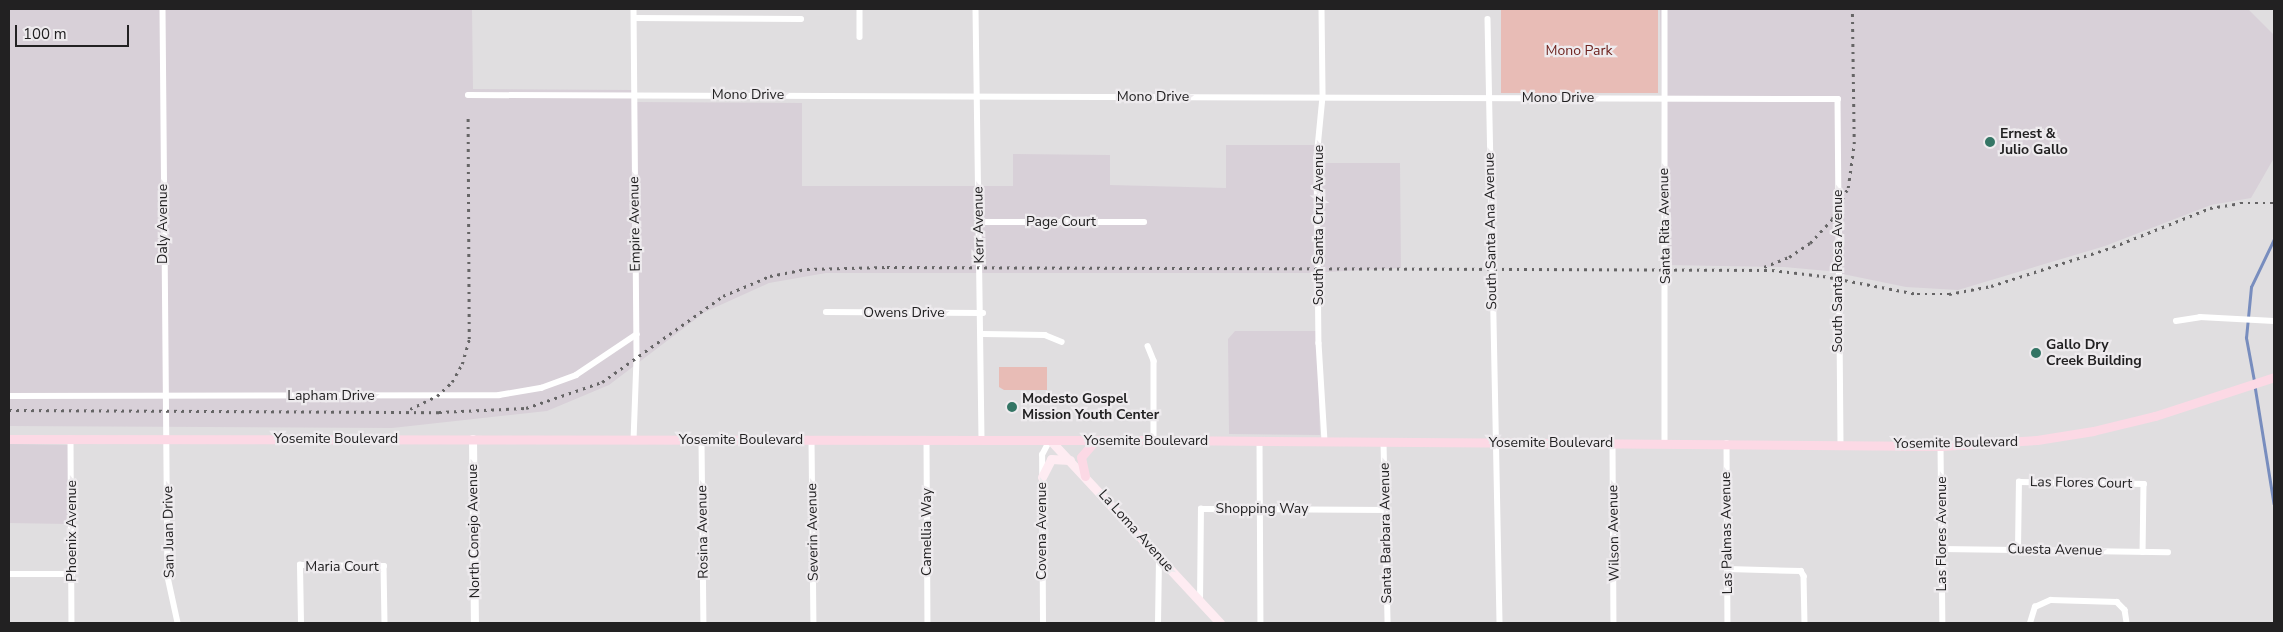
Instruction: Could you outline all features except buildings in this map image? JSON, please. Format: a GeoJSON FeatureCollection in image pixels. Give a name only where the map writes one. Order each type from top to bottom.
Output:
{"type":"FeatureCollection","features":[{"type":"Feature","properties":{"kind":"main road","name":"Yosemite Boulevard"},"geometry":{"type":"LineString","coordinates":[[9,439],[474,439],[702,442],[812,440],[1154,440],[1384,443],[1841,443],[1941,446],[2066,437],[2126,425],[2274,376]]}},
{"type":"Feature","properties":{"kind":"main road","name":"La Loma Avenue"},"geometry":{"type":"LineString","coordinates":[[1050,440],[1220,623]]}},
{"type":"Feature","properties":{"kind":"main road"},"geometry":{"type":"LineString","coordinates":[[1085,476],[1080,460],[1096,440]]}},
{"type":"Feature","properties":{"kind":"main road"},"geometry":{"type":"LineString","coordinates":[[1042,477],[1051,459],[1070,460]]}},
{"type":"Feature","properties":{"kind":"street","name":"Daly Avenue"},"geometry":{"type":"LineString","coordinates":[[163,9],[165,396],[167,439]]}},
{"type":"Feature","properties":{"kind":"street","name":"Empire Avenue"},"geometry":{"type":"LineString","coordinates":[[634,9],[637,334],[634,440]]}},
{"type":"Feature","properties":{"kind":"street"},"geometry":{"type":"LineString","coordinates":[[860,9],[860,37]]}},
{"type":"Feature","properties":{"kind":"street","name":"Kerr Avenue"},"geometry":{"type":"LineString","coordinates":[[976,9],[979,222],[983,334],[982,440]]}},
{"type":"Feature","properties":{"kind":"street","name":"South Santa Cruz Avenue"},"geometry":{"type":"LineString","coordinates":[[1322,9],[1323,97],[1317,158],[1319,364],[1325,442]]}},
{"type":"Feature","properties":{"kind":"street","name":"Santa Rita Avenue"},"geometry":{"type":"LineString","coordinates":[[1665,9],[1665,443]]}},
{"type":"Feature","properties":{"kind":"street"},"geometry":{"type":"LineString","coordinates":[[634,18],[801,19]]}},
{"type":"Feature","properties":{"kind":"street","name":"South Santa Ana Avenue"},"geometry":{"type":"LineString","coordinates":[[1488,19],[1491,273],[1498,442],[1500,623]]}},
{"type":"Feature","properties":{"kind":"street","name":"Mono Drive"},"geometry":{"type":"LineString","coordinates":[[468,94],[1838,99]]}},
{"type":"Feature","properties":{"kind":"street","name":"South Santa Rosa Avenue"},"geometry":{"type":"LineString","coordinates":[[1838,99],[1841,443]]}},
{"type":"Feature","properties":{"kind":"street","name":"Page Court"},"geometry":{"type":"LineString","coordinates":[[979,222],[1144,222]]}},
{"type":"Feature","properties":{"kind":"street","name":"Owens Drive"},"geometry":{"type":"LineString","coordinates":[[826,312],[982,313]]}},
{"type":"Feature","properties":{"kind":"street"},"geometry":{"type":"LineString","coordinates":[[2176,321],[2200,317],[2274,321]]}},
{"type":"Feature","properties":{"kind":"street","name":"Lapham Drive"},"geometry":{"type":"LineString","coordinates":[[9,396],[437,396],[520,393],[576,375],[637,334]]}},
{"type":"Feature","properties":{"kind":"street"},"geometry":{"type":"LineString","coordinates":[[983,334],[1045,335],[1062,342]]}},
{"type":"Feature","properties":{"kind":"street"},"geometry":{"type":"LineString","coordinates":[[1148,346],[1154,361],[1154,440]]}},
{"type":"Feature","properties":{"kind":"street","name":"San Juan Drive"},"geometry":{"type":"LineString","coordinates":[[167,439],[168,577],[178,623]]}},
{"type":"Feature","properties":{"kind":"street","name":"North Conejo Avenue"},"geometry":{"type":"LineString","coordinates":[[474,439],[476,623]]}},
{"type":"Feature","properties":{"kind":"street","name":"Phoenix Avenue"},"geometry":{"type":"LineString","coordinates":[[72,440],[72,623]]}},
{"type":"Feature","properties":{"kind":"street","name":"Severin Avenue"},"geometry":{"type":"LineString","coordinates":[[812,440],[814,623]]}},
{"type":"Feature","properties":{"kind":"street","name":"Camellia Way"},"geometry":{"type":"LineString","coordinates":[[927,440],[928,623]]}},
{"type":"Feature","properties":{"kind":"street","name":"Covena Avenue"},"geometry":{"type":"LineString","coordinates":[[1043,623],[1042,455],[1050,440]]}},
{"type":"Feature","properties":{"kind":"street","name":"Rosina Avenue"},"geometry":{"type":"LineString","coordinates":[[702,442],[704,623]]}},
{"type":"Feature","properties":{"kind":"street"},"geometry":{"type":"LineString","coordinates":[[1260,442],[1261,623]]}},
{"type":"Feature","properties":{"kind":"street","name":"Wilson Avenue"},"geometry":{"type":"LineString","coordinates":[[1613,442],[1614,623]]}},
{"type":"Feature","properties":{"kind":"street","name":"Santa Barbara Avenue"},"geometry":{"type":"LineString","coordinates":[[1384,443],[1388,623]]}},
{"type":"Feature","properties":{"kind":"street","name":"Las Palmas Avenue"},"geometry":{"type":"LineString","coordinates":[[1727,443],[1728,623]]}},
{"type":"Feature","properties":{"kind":"street","name":"Las Flores Avenue"},"geometry":{"type":"LineString","coordinates":[[1941,446],[1943,623]]}},
{"type":"Feature","properties":{"kind":"street","name":"Las Flores Court"},"geometry":{"type":"LineString","coordinates":[[2018,550],[2019,482],[2048,482],[2144,484],[2144,552]]}},
{"type":"Feature","properties":{"kind":"street","name":"Shopping Way"},"geometry":{"type":"LineString","coordinates":[[1200,601],[1201,509],[1386,510]]}},
{"type":"Feature","properties":{"kind":"street","name":"Cuesta Avenue"},"geometry":{"type":"LineString","coordinates":[[1942,549],[2168,552]]}},
{"type":"Feature","properties":{"kind":"street"},"geometry":{"type":"LineString","coordinates":[[1158,623],[1159,557]]}},
{"type":"Feature","properties":{"kind":"street","name":"Maria Court"},"geometry":{"type":"LineString","coordinates":[[301,623],[300,565],[384,566],[385,623]]}},
{"type":"Feature","properties":{"kind":"street"},"geometry":{"type":"LineString","coordinates":[[1728,569],[1801,571],[1804,576],[1805,623]]}},
{"type":"Feature","properties":{"kind":"street"},"geometry":{"type":"LineString","coordinates":[[9,574],[72,574]]}},
{"type":"Feature","properties":{"kind":"street"},"geometry":{"type":"LineString","coordinates":[[2030,623],[2035,607],[2050,600],[2117,602],[2125,610],[2127,623]]}},
{"type":"Feature","properties":{"kind":"shaded area"},"geometry":{"type":"Polygon","coordinates":[[[9,9],[472,9],[473,89],[634,90],[634,102],[802,103],[802,186],[1013,186],[1013,154],[1110,155],[1110,185],[1226,188],[1226,145],[1317,145],[1317,163],[1400,163],[1401,268],[1308,273],[826,273],[769,283],[705,312],[609,385],[547,411],[392,428],[9,426],[9,9]]]}},
{"type":"Feature","properties":{"kind":"shaded area"},"geometry":{"type":"Polygon","coordinates":[[[1660,9],[2248,9],[2274,35],[2274,158],[2251,198],[2211,205],[2105,246],[1958,290],[1906,287],[1828,271],[1784,267],[1664,265],[1660,9]]]}},
{"type":"Feature","properties":{"kind":"shaded area"},"geometry":{"type":"Polygon","coordinates":[[[1235,331],[1317,331],[1320,435],[1229,434],[1228,339],[1235,331]]]}},
{"type":"Feature","properties":{"kind":"shaded area"},"geometry":{"type":"Polygon","coordinates":[[[9,444],[69,445],[68,524],[9,523],[9,444]]]}},
{"type":"Feature","properties":{"kind":"green space","name":"Mono Park"},"geometry":{"type":"Polygon","coordinates":[[[1501,9],[1658,9],[1658,93],[1501,93],[1501,9]]]}},
{"type":"Feature","properties":{"kind":"green space"},"geometry":{"type":"Polygon","coordinates":[[[999,367],[1047,367],[1047,390],[1004,390],[999,387],[999,367]]]}},
{"type":"Feature","properties":{"kind":"waterway"},"geometry":{"type":"LineString","coordinates":[[2254,381],[2246,338],[2251,287],[2274,239]]}},
{"type":"Feature","properties":{"kind":"waterway"},"geometry":{"type":"LineString","coordinates":[[2255,386],[2274,503]]}},
{"type":"Feature","properties":{"kind":"railway"},"geometry":{"type":"LineString","coordinates":[[1764,267],[1789,257],[1810,243],[1832,219],[1848,188],[1854,144],[1852,9]]}},
{"type":"Feature","properties":{"kind":"railway"},"geometry":{"type":"LineString","coordinates":[[410,409],[437,396],[452,382],[462,364],[469,339],[468,114]]}},
{"type":"Feature","properties":{"kind":"railway"},"geometry":{"type":"LineString","coordinates":[[9,410],[439,412],[526,408],[602,382],[723,296],[770,276],[807,269],[887,267],[1772,270],[1823,276],[1917,294],[1949,294],[1991,286],[2113,247],[2210,208],[2240,203],[2274,203]]}},
{"type":"Feature","properties":{"kind":"place","name":"Ernest & Julio Gallo"},"geometry":{"type":"Point","coordinates":[1990,142]}},
{"type":"Feature","properties":{"kind":"place","name":"Gallo Dry Creek Building"},"geometry":{"type":"Point","coordinates":[2036,353]}},
{"type":"Feature","properties":{"kind":"place","name":"Modesto Gospel Mission Youth Center"},"geometry":{"type":"Point","coordinates":[1012,407]}}]}
